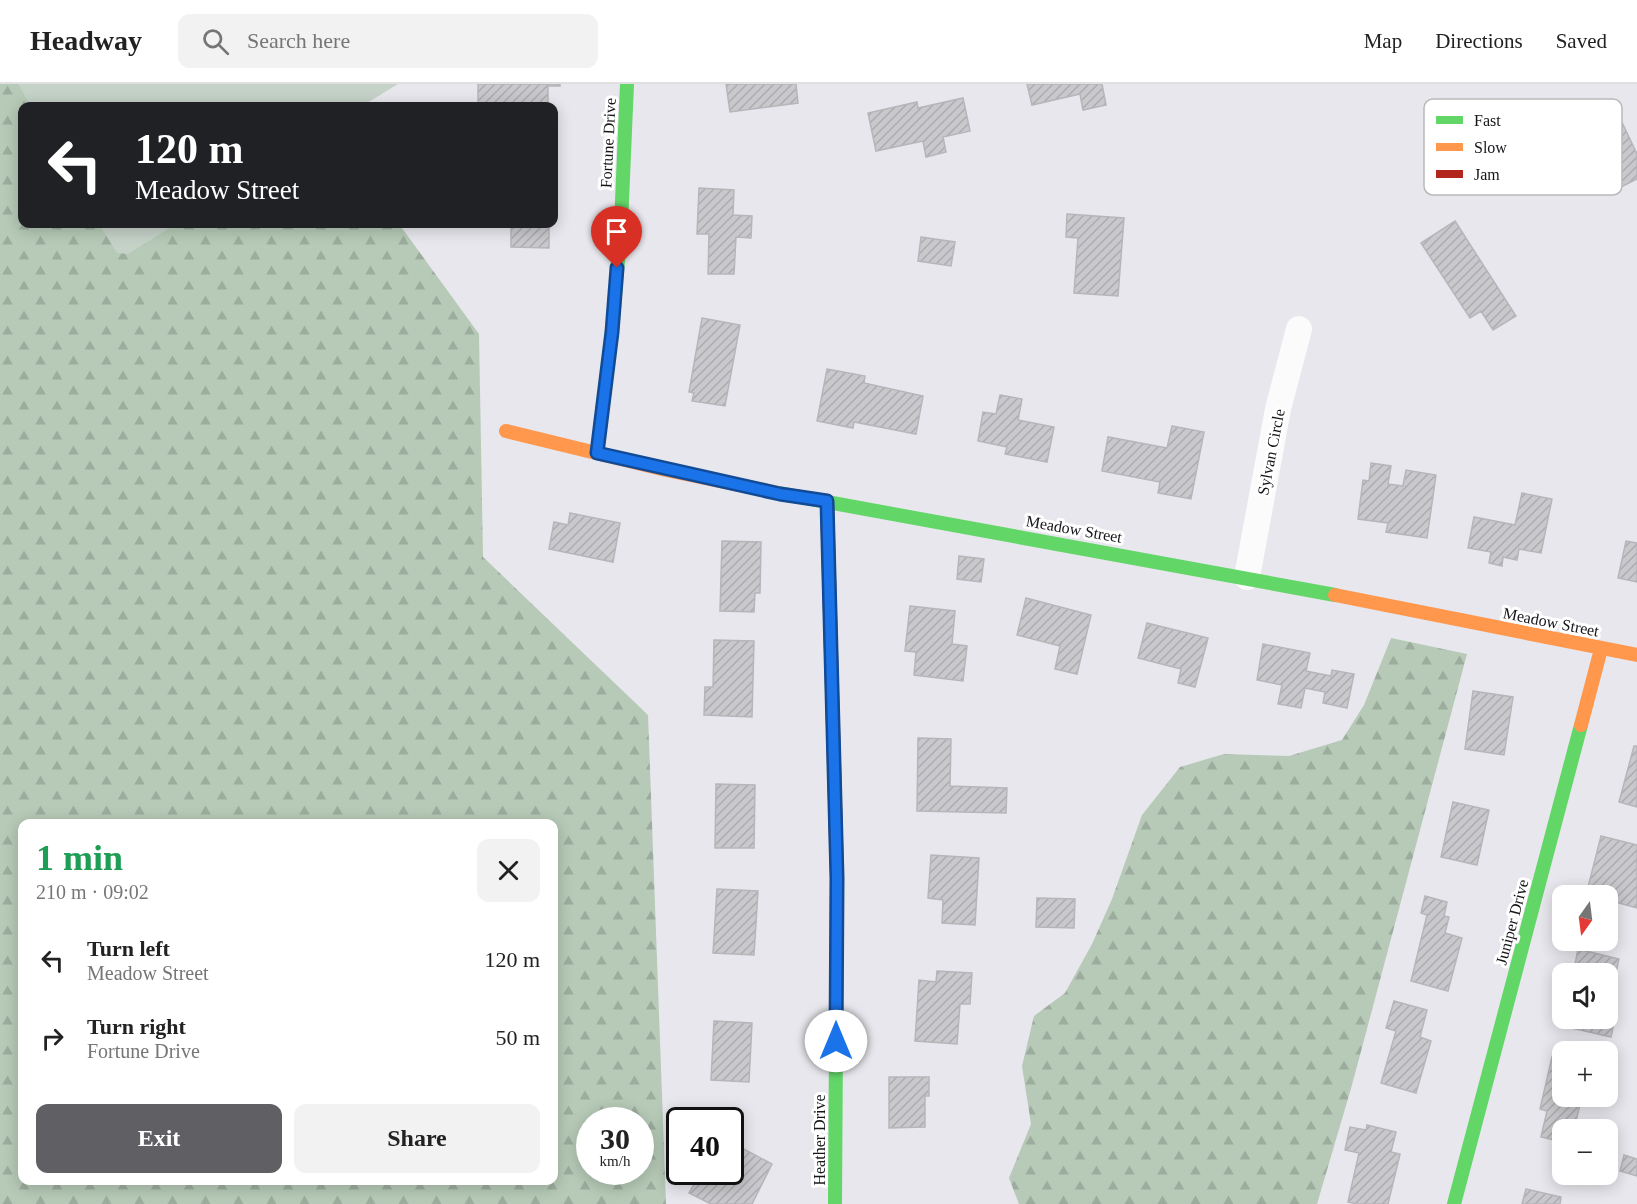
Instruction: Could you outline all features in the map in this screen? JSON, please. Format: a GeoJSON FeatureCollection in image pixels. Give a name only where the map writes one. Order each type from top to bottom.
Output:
{"type":"FeatureCollection","features":[{"type":"Feature","properties":{"kind":"street","name":"Fortune Drive"},"geometry":{"type":"LineString","coordinates":[[597,453],[612,332],[621,224],[627,84]]}},
{"type":"Feature","properties":{"kind":"street","name":"Sylvan Circle"},"geometry":{"type":"LineString","coordinates":[[1247,577],[1278,409],[1299,329]]}},
{"type":"Feature","properties":{"kind":"street","name":"Meadow Street"},"geometry":{"type":"LineString","coordinates":[[506,431],[780,494],[1247,577],[1637,655]]}},
{"type":"Feature","properties":{"kind":"street","name":"Heather Drive"},"geometry":{"type":"LineString","coordinates":[[827,501],[837,878],[835,1204]]}},
{"type":"Feature","properties":{"kind":"street","name":"Juniper Drive"},"geometry":{"type":"LineString","coordinates":[[1454,1204],[1600,649]]}},
{"type":"Feature","properties":{"kind":"green space"},"geometry":{"type":"Polygon","coordinates":[[[0,84],[351,84],[354,102],[18,102],[18,228],[402,228],[479,334],[483,557],[648,715],[666,1204],[0,1204],[0,84]]]}},
{"type":"Feature","properties":{"kind":"green space"},"geometry":{"type":"Polygon","coordinates":[[[1391,638],[1467,654],[1352,1085],[1317,1204],[1019,1204],[1009,1178],[1031,1124],[1022,1066],[1034,1016],[1065,993],[1092,944],[1112,899],[1142,815],[1180,767],[1224,754],[1289,756],[1342,740],[1364,705],[1391,638]]]}},
{"type":"Feature","properties":{"kind":"shaded area"},"geometry":{"type":"Polygon","coordinates":[[[18,84],[398,84],[369,102],[29,102],[18,84]]]}},
{"type":"Feature","properties":{"kind":"shaded area"},"geometry":{"type":"Polygon","coordinates":[[[101,228],[170,228],[128,254],[117,253],[101,228]]]}},
{"type":"Feature","properties":{"kind":"building"},"geometry":{"type":"Polygon","coordinates":[[[478,84],[560,84],[560,86],[548,86],[548,102],[478,102],[478,84]]]}},
{"type":"Feature","properties":{"kind":"building"},"geometry":{"type":"Polygon","coordinates":[[[726,84],[796,84],[798,103],[730,112],[726,84]]]}},
{"type":"Feature","properties":{"kind":"building"},"geometry":{"type":"Polygon","coordinates":[[[1027,84],[1102,84],[1106,105],[1083,110],[1080,94],[1032,105],[1027,84]]]}},
{"type":"Feature","properties":{"kind":"building"},"geometry":{"type":"Polygon","coordinates":[[[963,98],[970,131],[943,137],[946,152],[926,157],[923,141],[876,151],[868,113],[917,102],[918,108],[963,98]]]}},
{"type":"Feature","properties":{"kind":"building"},"geometry":{"type":"Polygon","coordinates":[[[1622,122],[1637,154],[1637,179],[1622,186],[1622,122]]]}},
{"type":"Feature","properties":{"kind":"building"},"geometry":{"type":"Polygon","coordinates":[[[699,188],[734,190],[733,215],[752,216],[751,238],[736,237],[734,274],[708,274],[709,234],[697,234],[699,188]]]}},
{"type":"Feature","properties":{"kind":"building"},"geometry":{"type":"Polygon","coordinates":[[[1067,214],[1124,218],[1118,296],[1074,293],[1078,238],[1066,237],[1067,214]]]}},
{"type":"Feature","properties":{"kind":"building"},"geometry":{"type":"Polygon","coordinates":[[[1455,221],[1516,316],[1493,330],[1481,311],[1470,318],[1421,243],[1455,221]]]}},
{"type":"Feature","properties":{"kind":"building"},"geometry":{"type":"Polygon","coordinates":[[[511,228],[549,228],[549,248],[511,247],[511,228]]]}},
{"type":"Feature","properties":{"kind":"building"},"geometry":{"type":"Polygon","coordinates":[[[921,237],[955,242],[951,266],[918,261],[921,237]]]}},
{"type":"Feature","properties":{"kind":"building"},"geometry":{"type":"Polygon","coordinates":[[[702,318],[740,325],[725,406],[692,401],[694,393],[689,392],[702,318]]]}},
{"type":"Feature","properties":{"kind":"building"},"geometry":{"type":"Polygon","coordinates":[[[827,369],[865,376],[864,383],[923,396],[916,434],[854,422],[853,428],[817,421],[827,369]]]}},
{"type":"Feature","properties":{"kind":"building"},"geometry":{"type":"Polygon","coordinates":[[[1000,395],[1022,399],[1018,420],[1054,427],[1047,462],[1005,454],[1007,447],[978,441],[983,412],[996,414],[1000,395]]]}},
{"type":"Feature","properties":{"kind":"building"},"geometry":{"type":"Polygon","coordinates":[[[1172,426],[1204,432],[1191,499],[1158,493],[1160,482],[1102,471],[1108,437],[1167,448],[1172,426]]]}},
{"type":"Feature","properties":{"kind":"building"},"geometry":{"type":"Polygon","coordinates":[[[1371,463],[1391,466],[1388,484],[1403,486],[1406,470],[1436,475],[1427,538],[1386,532],[1388,523],[1358,519],[1363,480],[1369,481],[1371,463]]]}},
{"type":"Feature","properties":{"kind":"building"},"geometry":{"type":"Polygon","coordinates":[[[1522,493],[1552,499],[1541,553],[1519,549],[1517,560],[1503,557],[1502,566],[1489,563],[1491,552],[1468,548],[1474,517],[1515,525],[1522,493]]]}},
{"type":"Feature","properties":{"kind":"building"},"geometry":{"type":"Polygon","coordinates":[[[570,513],[620,523],[613,562],[549,549],[554,522],[568,525],[570,513]]]}},
{"type":"Feature","properties":{"kind":"building"},"geometry":{"type":"Polygon","coordinates":[[[722,541],[761,542],[760,593],[755,593],[754,612],[720,611],[722,541]]]}},
{"type":"Feature","properties":{"kind":"building"},"geometry":{"type":"Polygon","coordinates":[[[1626,541],[1637,543],[1637,582],[1618,578],[1626,541]]]}},
{"type":"Feature","properties":{"kind":"building"},"geometry":{"type":"Polygon","coordinates":[[[959,556],[984,559],[981,582],[957,579],[959,556]]]}},
{"type":"Feature","properties":{"kind":"building"},"geometry":{"type":"Polygon","coordinates":[[[1026,598],[1091,615],[1077,674],[1055,669],[1060,646],[1017,635],[1026,598]]]}},
{"type":"Feature","properties":{"kind":"building"},"geometry":{"type":"Polygon","coordinates":[[[910,606],[955,611],[952,644],[967,646],[963,681],[914,675],[916,652],[905,651],[910,606]]]}},
{"type":"Feature","properties":{"kind":"building"},"geometry":{"type":"Polygon","coordinates":[[[1147,623],[1208,638],[1195,687],[1178,683],[1181,669],[1138,658],[1147,623]]]}},
{"type":"Feature","properties":{"kind":"building"},"geometry":{"type":"Polygon","coordinates":[[[714,640],[754,641],[752,717],[704,715],[705,687],[713,687],[714,640]]]}},
{"type":"Feature","properties":{"kind":"building"},"geometry":{"type":"Polygon","coordinates":[[[1263,644],[1310,653],[1306,671],[1331,676],[1332,670],[1354,674],[1347,708],[1323,703],[1325,692],[1305,688],[1301,708],[1278,704],[1282,685],[1257,680],[1263,644]]]}},
{"type":"Feature","properties":{"kind":"building"},"geometry":{"type":"Polygon","coordinates":[[[1473,691],[1513,697],[1504,755],[1465,749],[1473,691]]]}},
{"type":"Feature","properties":{"kind":"building"},"geometry":{"type":"Polygon","coordinates":[[[918,738],[951,739],[950,786],[1007,788],[1006,813],[917,811],[918,738]]]}},
{"type":"Feature","properties":{"kind":"building"},"geometry":{"type":"Polygon","coordinates":[[[1634,746],[1637,746],[1637,807],[1619,802],[1634,746]]]}},
{"type":"Feature","properties":{"kind":"building"},"geometry":{"type":"Polygon","coordinates":[[[716,784],[755,785],[754,848],[715,848],[716,784]]]}},
{"type":"Feature","properties":{"kind":"building"},"geometry":{"type":"Polygon","coordinates":[[[1453,802],[1489,810],[1477,865],[1441,857],[1453,802]]]}},
{"type":"Feature","properties":{"kind":"building"},"geometry":{"type":"Polygon","coordinates":[[[1601,836],[1637,845],[1637,908],[1618,903],[1618,885],[1589,885],[1601,836]]]}},
{"type":"Feature","properties":{"kind":"building"},"geometry":{"type":"Polygon","coordinates":[[[931,855],[979,858],[975,925],[942,923],[943,900],[928,898],[931,855]]]}},
{"type":"Feature","properties":{"kind":"building"},"geometry":{"type":"Polygon","coordinates":[[[717,889],[758,891],[754,955],[713,953],[717,889]]]}},
{"type":"Feature","properties":{"kind":"building"},"geometry":{"type":"Polygon","coordinates":[[[1425,896],[1447,902],[1444,916],[1449,917],[1445,933],[1462,938],[1448,991],[1411,981],[1427,915],[1421,913],[1425,896]]]}},
{"type":"Feature","properties":{"kind":"building"},"geometry":{"type":"Polygon","coordinates":[[[1037,898],[1075,899],[1074,928],[1036,927],[1037,898]]]}},
{"type":"Feature","properties":{"kind":"building"},"geometry":{"type":"Polygon","coordinates":[[[1578,951],[1619,959],[1618,963],[1575,963],[1578,951]]]}},
{"type":"Feature","properties":{"kind":"building"},"geometry":{"type":"Polygon","coordinates":[[[937,971],[972,973],[970,1004],[960,1004],[957,1044],[915,1041],[919,980],[936,982],[937,971]]]}},
{"type":"Feature","properties":{"kind":"building"},"geometry":{"type":"Polygon","coordinates":[[[1394,1001],[1427,1010],[1420,1037],[1431,1041],[1416,1093],[1381,1083],[1396,1031],[1386,1028],[1394,1001]]]}},
{"type":"Feature","properties":{"kind":"building"},"geometry":{"type":"Polygon","coordinates":[[[714,1021],[752,1023],[749,1082],[711,1080],[714,1021]]]}},
{"type":"Feature","properties":{"kind":"building"},"geometry":{"type":"Polygon","coordinates":[[[1576,1029],[1613,1029],[1611,1037],[1576,1029]]]}},
{"type":"Feature","properties":{"kind":"building"},"geometry":{"type":"Polygon","coordinates":[[[1552,1057],[1552,1107],[1579,1107],[1577,1119],[1552,1119],[1552,1140],[1541,1137],[1547,1111],[1540,1109],[1552,1057]]]}},
{"type":"Feature","properties":{"kind":"building"},"geometry":{"type":"Polygon","coordinates":[[[889,1077],[929,1077],[929,1096],[925,1096],[925,1127],[889,1128],[889,1077]]]}},
{"type":"Feature","properties":{"kind":"building"},"geometry":{"type":"Polygon","coordinates":[[[1367,1125],[1396,1132],[1391,1152],[1400,1154],[1388,1204],[1348,1202],[1359,1153],[1345,1150],[1350,1127],[1366,1130],[1367,1125]]]}},
{"type":"Feature","properties":{"kind":"building"},"geometry":{"type":"Polygon","coordinates":[[[744,1149],[772,1164],[752,1204],[711,1204],[689,1193],[694,1185],[744,1185],[744,1149]]]}},
{"type":"Feature","properties":{"kind":"building"},"geometry":{"type":"Polygon","coordinates":[[[1624,1155],[1637,1159],[1637,1176],[1620,1171],[1624,1155]]]}},
{"type":"Feature","properties":{"kind":"building"},"geometry":{"type":"Polygon","coordinates":[[[1526,1189],[1561,1197],[1560,1204],[1522,1204],[1526,1189]]]}},
{"type":"Feature","properties":{"kind":"traffic: fast"},"geometry":{"type":"LineString","coordinates":[[597,453],[612,332],[621,224],[627,84]]}},
{"type":"Feature","properties":{"kind":"traffic: fast"},"geometry":{"type":"LineString","coordinates":[[778,493],[1335,595]]}},
{"type":"Feature","properties":{"kind":"traffic: fast"},"geometry":{"type":"LineString","coordinates":[[1454,1204],[1581,725]]}},
{"type":"Feature","properties":{"kind":"traffic: fast"},"geometry":{"type":"LineString","coordinates":[[835,1204],[837,877]]}},
{"type":"Feature","properties":{"kind":"traffic: slow"},"geometry":{"type":"LineString","coordinates":[[506,431],[666,470],[778,493]]}},
{"type":"Feature","properties":{"kind":"traffic: slow"},"geometry":{"type":"LineString","coordinates":[[1335,595],[1637,655]]}},
{"type":"Feature","properties":{"kind":"traffic: slow"},"geometry":{"type":"LineString","coordinates":[[1581,725],[1601,649]]}},
{"type":"Feature","properties":{"kind":"traffic: jam"},"geometry":{"type":"LineString","coordinates":[[827,501],[837,877]]}},
{"type":"Feature","properties":{"kind":"route"},"geometry":{"type":"LineString","coordinates":[[617,268],[612,332],[597,453],[780,494],[827,501],[837,878],[836,1041]]}}]}
